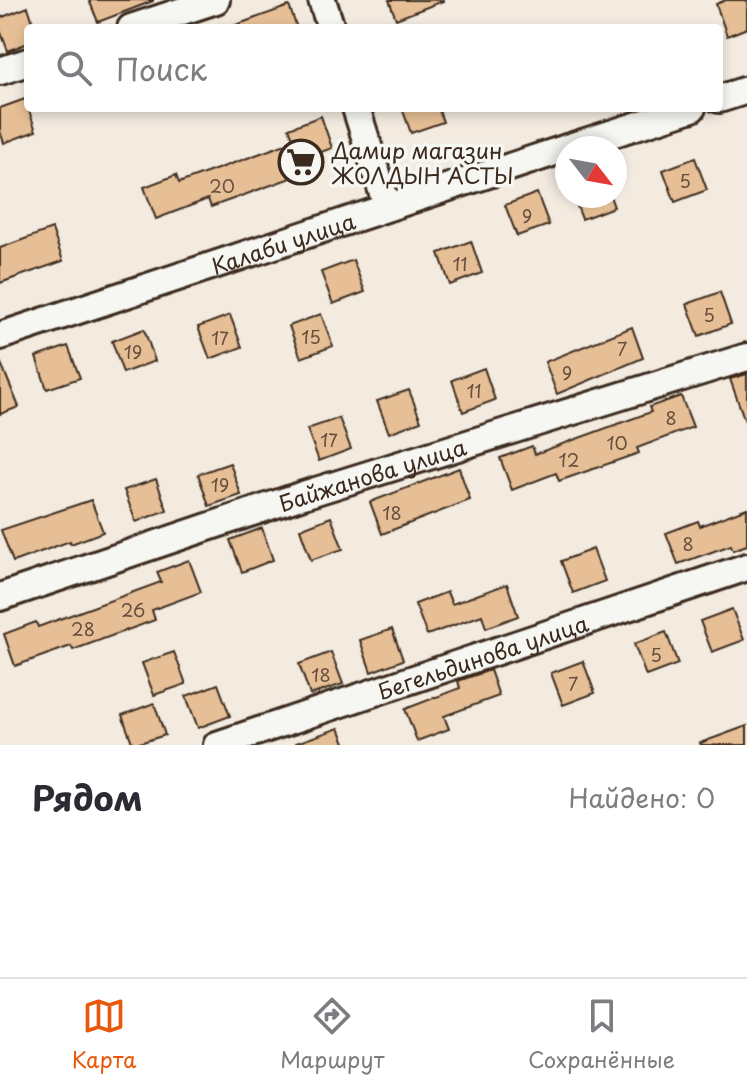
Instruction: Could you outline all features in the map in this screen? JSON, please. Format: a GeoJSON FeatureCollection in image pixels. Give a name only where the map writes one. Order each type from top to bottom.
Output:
{"type":"FeatureCollection","features":[{"type":"Feature","properties":{"kind":"street"},"geometry":{"type":"LineString","coordinates":[[143,24],[216,0]]}},
{"type":"Feature","properties":{"kind":"street"},"geometry":{"type":"LineString","coordinates":[[322,0],[330,24]]}},
{"type":"Feature","properties":{"kind":"street"},"geometry":{"type":"LineString","coordinates":[[0,71],[24,63]]}},
{"type":"Feature","properties":{"kind":"street"},"geometry":{"type":"LineString","coordinates":[[723,98],[747,90]]}},
{"type":"Feature","properties":{"kind":"street"},"geometry":{"type":"LineString","coordinates":[[357,112],[387,206]]}},
{"type":"Feature","properties":{"kind":"street","name":"Калаби улица"},"geometry":{"type":"LineString","coordinates":[[604,136],[680,112]]}},
{"type":"Feature","properties":{"kind":"street","name":"Калаби улица"},"geometry":{"type":"LineString","coordinates":[[0,336],[555,152]]}},
{"type":"Feature","properties":{"kind":"street","name":"Байжанова улица"},"geometry":{"type":"LineString","coordinates":[[0,597],[300,496],[747,357]]}},
{"type":"Feature","properties":{"kind":"street","name":"Бегельдинова улица"},"geometry":{"type":"LineString","coordinates":[[217,745],[747,567]]}},
{"type":"Feature","properties":{"kind":"building"},"geometry":{"type":"Polygon","coordinates":[[[89,0],[153,0],[153,1],[98,22],[89,0]]]}},
{"type":"Feature","properties":{"kind":"building"},"geometry":{"type":"Polygon","coordinates":[[[389,0],[443,0],[443,1],[396,19],[389,0]]]}},
{"type":"Feature","properties":{"kind":"building"},"geometry":{"type":"Polygon","coordinates":[[[726,0],[747,0],[747,28],[727,36],[716,4],[726,0]]]}},
{"type":"Feature","properties":{"kind":"building"},"geometry":{"type":"Polygon","coordinates":[[[289,6],[296,24],[239,24],[289,6]]]}},
{"type":"Feature","properties":{"kind":"building"},"geometry":{"type":"Polygon","coordinates":[[[28,7],[34,24],[24,24],[24,45],[8,51],[0,30],[0,18],[28,7]]]}},
{"type":"Feature","properties":{"kind":"building"},"geometry":{"type":"Polygon","coordinates":[[[24,99],[24,112],[29,112],[36,131],[4,143],[0,131],[0,108],[24,99]]]}},
{"type":"Feature","properties":{"kind":"building"},"geometry":{"type":"Polygon","coordinates":[[[403,112],[439,112],[443,122],[411,133],[403,112]]]}},
{"type":"Feature","properties":{"kind":"building"},"geometry":{"type":"Polygon","coordinates":[[[321,116],[332,148],[294,162],[299,175],[211,207],[208,199],[156,219],[144,187],[176,175],[179,183],[294,141],[289,128],[321,116]]]}},
{"type":"Feature","properties":{"kind":"building"},"geometry":{"type":"Polygon","coordinates":[[[695,158],[707,190],[675,202],[663,170],[695,158]]]}},
{"type":"Feature","properties":{"kind":"building"},"geometry":{"type":"Polygon","coordinates":[[[537,193],[549,225],[517,236],[505,205],[537,193]]]}},
{"type":"Feature","properties":{"kind":"building"},"geometry":{"type":"Polygon","coordinates":[[[578,208],[611,208],[582,219],[578,208]]]}},
{"type":"Feature","properties":{"kind":"building"},"geometry":{"type":"Polygon","coordinates":[[[52,229],[63,261],[0,283],[0,248],[52,229]]]}},
{"type":"Feature","properties":{"kind":"building"},"geometry":{"type":"Polygon","coordinates":[[[471,241],[482,273],[450,285],[439,253],[471,241]]]}},
{"type":"Feature","properties":{"kind":"building"},"geometry":{"type":"Polygon","coordinates":[[[353,260],[365,292],[333,304],[321,272],[353,260]]]}},
{"type":"Feature","properties":{"kind":"building"},"geometry":{"type":"Polygon","coordinates":[[[720,292],[731,324],[699,336],[687,304],[720,292]]]}},
{"type":"Feature","properties":{"kind":"building"},"geometry":{"type":"Polygon","coordinates":[[[321,314],[333,346],[301,358],[289,326],[321,314]]]}},
{"type":"Feature","properties":{"kind":"building"},"geometry":{"type":"Polygon","coordinates":[[[230,315],[242,347],[210,359],[198,327],[230,315]]]}},
{"type":"Feature","properties":{"kind":"building"},"geometry":{"type":"Polygon","coordinates":[[[632,327],[643,358],[557,394],[545,362],[632,327]]]}},
{"type":"Feature","properties":{"kind":"building"},"geometry":{"type":"Polygon","coordinates":[[[144,329],[155,361],[123,373],[112,341],[144,329]]]}},
{"type":"Feature","properties":{"kind":"building"},"geometry":{"type":"Polygon","coordinates":[[[68,346],[80,378],[47,389],[36,357],[68,346]]]}},
{"type":"Feature","properties":{"kind":"building"},"geometry":{"type":"Polygon","coordinates":[[[0,361],[19,407],[0,414],[0,361]]]}},
{"type":"Feature","properties":{"kind":"building"},"geometry":{"type":"Polygon","coordinates":[[[484,368],[495,400],[463,412],[452,380],[484,368]]]}},
{"type":"Feature","properties":{"kind":"building"},"geometry":{"type":"Polygon","coordinates":[[[747,374],[747,420],[745,421],[730,379],[747,374]]]}},
{"type":"Feature","properties":{"kind":"building"},"geometry":{"type":"Polygon","coordinates":[[[409,390],[421,421],[389,433],[377,401],[409,390]]]}},
{"type":"Feature","properties":{"kind":"building"},"geometry":{"type":"Polygon","coordinates":[[[681,396],[693,427],[637,448],[639,453],[559,481],[556,473],[512,490],[500,458],[532,446],[535,454],[651,412],[649,407],[681,396]]]}},
{"type":"Feature","properties":{"kind":"building"},"geometry":{"type":"Polygon","coordinates":[[[339,418],[351,449],[319,461],[307,429],[339,418]]]}},
{"type":"Feature","properties":{"kind":"building"},"geometry":{"type":"Polygon","coordinates":[[[230,463],[241,495],[209,506],[198,474],[230,463]]]}},
{"type":"Feature","properties":{"kind":"building"},"geometry":{"type":"Polygon","coordinates":[[[459,468],[470,500],[382,534],[370,502],[459,468]]]}},
{"type":"Feature","properties":{"kind":"building"},"geometry":{"type":"Polygon","coordinates":[[[156,479],[167,510],[136,522],[124,490],[156,479]]]}},
{"type":"Feature","properties":{"kind":"building"},"geometry":{"type":"Polygon","coordinates":[[[91,500],[103,532],[13,562],[1,530],[91,500]]]}},
{"type":"Feature","properties":{"kind":"building"},"geometry":{"type":"Polygon","coordinates":[[[747,508],[747,545],[733,550],[731,545],[678,564],[666,533],[698,521],[700,526],[747,508]]]}},
{"type":"Feature","properties":{"kind":"building"},"geometry":{"type":"Polygon","coordinates":[[[331,517],[343,549],[311,560],[300,529],[331,517]]]}},
{"type":"Feature","properties":{"kind":"building"},"geometry":{"type":"Polygon","coordinates":[[[262,528],[273,560],[242,572],[230,540],[262,528]]]}},
{"type":"Feature","properties":{"kind":"building"},"geometry":{"type":"Polygon","coordinates":[[[593,549],[605,581],[573,593],[561,561],[593,549]]]}},
{"type":"Feature","properties":{"kind":"building"},"geometry":{"type":"Polygon","coordinates":[[[189,560],[201,592],[152,610],[155,620],[73,650],[71,646],[15,666],[4,634],[36,622],[38,627],[161,582],[157,572],[189,560]]]}},
{"type":"Feature","properties":{"kind":"building"},"geometry":{"type":"Polygon","coordinates":[[[507,584],[518,616],[486,628],[482,615],[427,635],[415,604],[447,592],[452,604],[507,584]]]}},
{"type":"Feature","properties":{"kind":"building"},"geometry":{"type":"Polygon","coordinates":[[[732,609],[744,640],[712,652],[700,621],[732,609]]]}},
{"type":"Feature","properties":{"kind":"building"},"geometry":{"type":"Polygon","coordinates":[[[392,629],[403,660],[371,672],[360,640],[392,629]]]}},
{"type":"Feature","properties":{"kind":"building"},"geometry":{"type":"Polygon","coordinates":[[[666,632],[678,664],[646,676],[634,644],[666,632]]]}},
{"type":"Feature","properties":{"kind":"building"},"geometry":{"type":"Polygon","coordinates":[[[174,652],[186,684],[154,695],[142,663],[174,652]]]}},
{"type":"Feature","properties":{"kind":"building"},"geometry":{"type":"Polygon","coordinates":[[[331,652],[343,684],[310,695],[299,664],[331,652]]]}},
{"type":"Feature","properties":{"kind":"building"},"geometry":{"type":"Polygon","coordinates":[[[583,661],[595,693],[563,705],[551,673],[583,661]]]}},
{"type":"Feature","properties":{"kind":"building"},"geometry":{"type":"Polygon","coordinates":[[[490,670],[499,696],[444,716],[449,729],[417,741],[405,709],[460,688],[458,681],[490,670]]]}},
{"type":"Feature","properties":{"kind":"building"},"geometry":{"type":"Polygon","coordinates":[[[218,684],[230,716],[198,728],[186,696],[218,684]]]}},
{"type":"Feature","properties":{"kind":"building"},"geometry":{"type":"Polygon","coordinates":[[[154,703],[165,735],[133,745],[122,715],[154,703]]]}},
{"type":"Feature","properties":{"kind":"building"},"geometry":{"type":"Polygon","coordinates":[[[747,726],[747,745],[700,743],[747,726]]]}},
{"type":"Feature","properties":{"kind":"building"},"geometry":{"type":"Polygon","coordinates":[[[339,728],[346,745],[296,743],[339,728]]]}},
{"type":"Feature","properties":{"kind":"place","name":"Дамир магазин ЖОЛДЫН АСТЫ"},"geometry":{"type":"Point","coordinates":[301,162]}}]}
